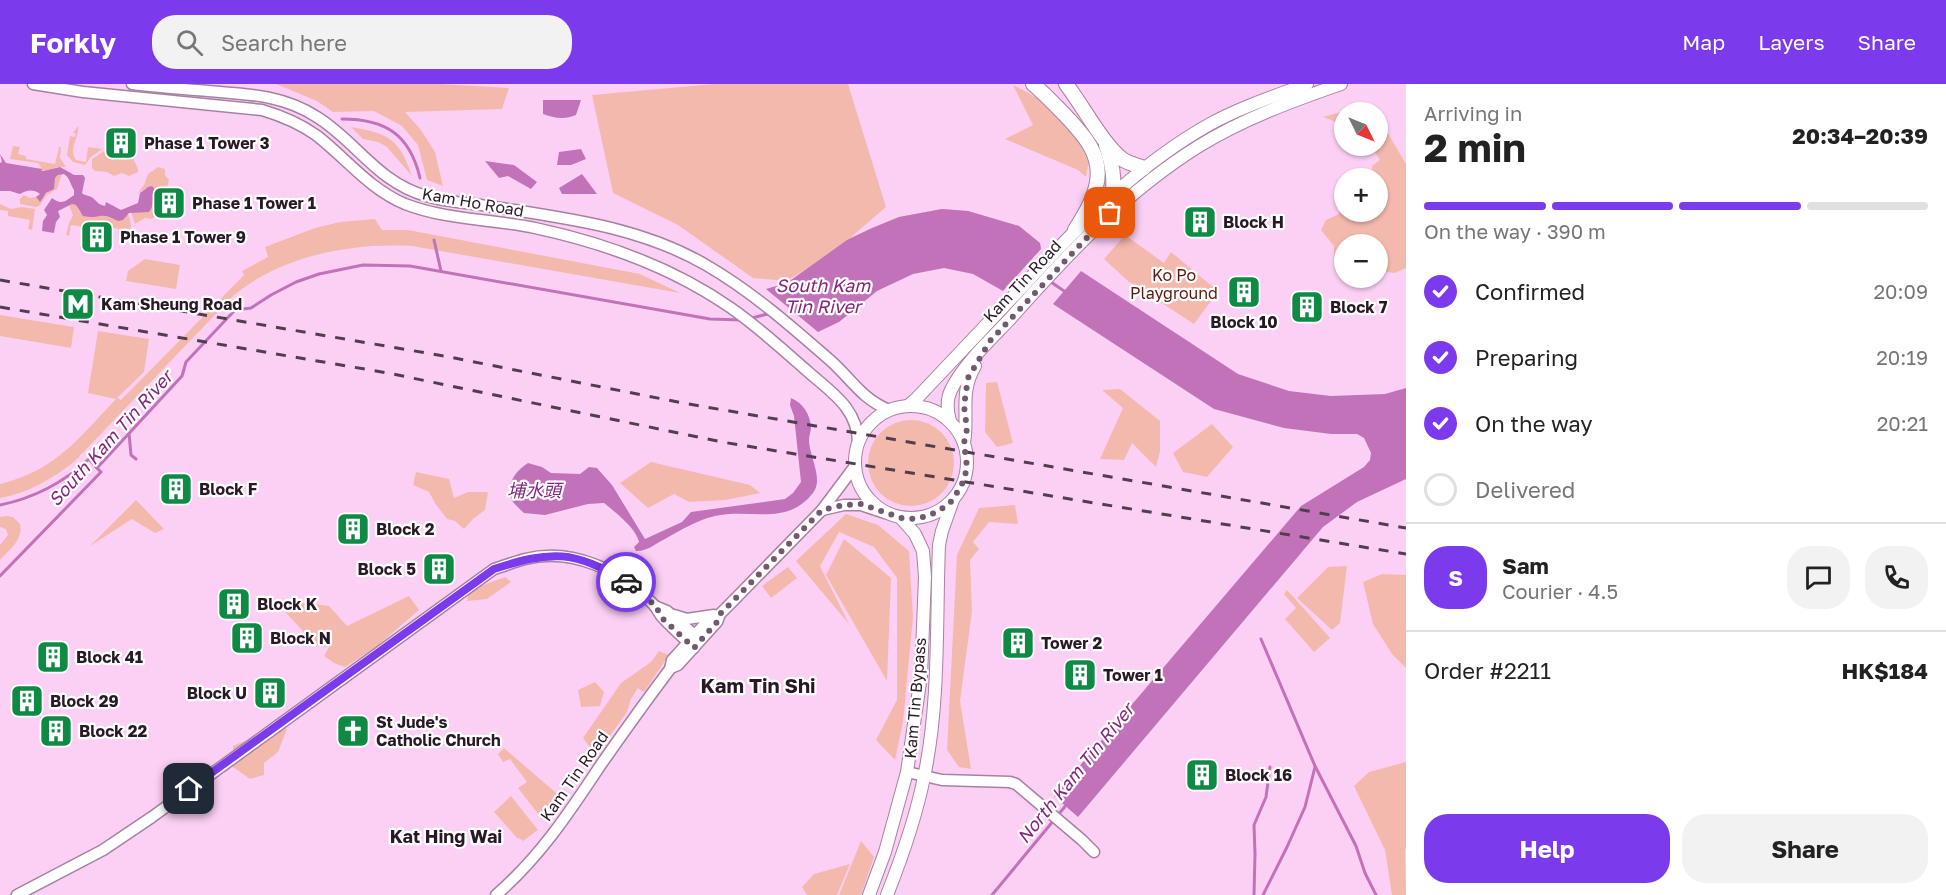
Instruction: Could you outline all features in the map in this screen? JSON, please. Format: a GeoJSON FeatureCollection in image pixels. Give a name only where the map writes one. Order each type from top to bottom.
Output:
{"type":"FeatureCollection","features":[{"type":"Feature","properties":{"kind":"highway"},"geometry":{"type":"LineString","coordinates":[[1033,84],[1080,131],[1096,158],[1098,175],[1096,190],[1076,230]]}},
{"type":"Feature","properties":{"kind":"highway"},"geometry":{"type":"LineString","coordinates":[[1066,84],[1121,159],[1144,168]]}},
{"type":"Feature","properties":{"kind":"highway"},"geometry":{"type":"LineString","coordinates":[[1104,138],[1113,165],[1114,193],[1110,213]]}},
{"type":"Feature","properties":{"kind":"main road","name":"Kam Ho Road"},"geometry":{"type":"LineString","coordinates":[[33,84],[83,92],[262,110],[306,128],[379,190],[408,205],[430,212],[531,227],[577,238],[633,256],[709,294],[791,357],[850,412],[857,427],[858,443]]}},
{"type":"Feature","properties":{"kind":"main road","name":"Kam Ho Road"},"geometry":{"type":"LineString","coordinates":[[132,84],[246,93],[286,102],[327,123],[373,166],[411,191],[438,199],[623,230],[674,249],[732,281],[753,296],[848,377],[868,400],[889,410]]}},
{"type":"Feature","properties":{"kind":"main road","name":"Kam Tin Road"},"geometry":{"type":"LineString","coordinates":[[950,421],[947,408],[950,392],[959,376],[990,341],[1050,257],[1114,193],[1144,168],[1210,124],[1307,84]]}},
{"type":"Feature","properties":{"kind":"main road","name":"Kam Tin Road"},"geometry":{"type":"LineString","coordinates":[[908,406],[1110,213],[1153,177],[1241,123],[1279,106],[1341,84]]}},
{"type":"Feature","properties":{"kind":"main road"},"geometry":{"type":"LineString","coordinates":[[953,500],[964,480],[967,467],[964,443],[967,429],[964,406],[968,378],[990,341]]}},
{"type":"Feature","properties":{"kind":"main road","name":"Kam Tin Road"},"geometry":{"type":"LineString","coordinates":[[885,513],[873,505],[857,480],[855,466],[858,443],[869,424],[889,410],[908,406],[929,409],[950,421]]}},
{"type":"Feature","properties":{"kind":"main road"},"geometry":{"type":"LineString","coordinates":[[950,421],[964,443]]}},
{"type":"Feature","properties":{"kind":"main road","name":"Kam Tin Road"},"geometry":{"type":"LineString","coordinates":[[496,895],[537,855],[565,820],[601,765],[670,669],[678,665],[694,641],[717,622],[716,615],[822,510],[855,466]]}},
{"type":"Feature","properties":{"kind":"main road","name":"Kam Tin Road"},"geometry":{"type":"LineString","coordinates":[[822,510],[861,504],[901,518],[914,519],[939,511],[953,500]]}},
{"type":"Feature","properties":{"kind":"main road","name":"Kam Tin Bypass"},"geometry":{"type":"LineString","coordinates":[[887,895],[903,856],[925,776],[936,668],[939,545],[953,500]]}},
{"type":"Feature","properties":{"kind":"main road","name":"Kam Tin Bypass"},"geometry":{"type":"LineString","coordinates":[[869,895],[885,852],[907,772],[921,676],[925,577],[923,551],[915,534],[901,518]]}},
{"type":"Feature","properties":{"kind":"main road"},"geometry":{"type":"LineString","coordinates":[[17,895],[103,850],[152,817],[494,569],[526,559],[555,555],[580,559],[604,568],[632,585],[656,606],[670,614],[687,619],[716,615]]}},
{"type":"Feature","properties":{"kind":"main road"},"geometry":{"type":"LineString","coordinates":[[656,606],[661,617],[694,641]]}},
{"type":"Feature","properties":{"kind":"main road"},"geometry":{"type":"LineString","coordinates":[[670,614],[694,641]]}},
{"type":"Feature","properties":{"kind":"main road"},"geometry":{"type":"LineString","coordinates":[[907,772],[942,780],[1016,784],[1094,852]]}},
{"type":"Feature","properties":{"kind":"green space"},"geometry":{"type":"Polygon","coordinates":[[[276,84],[441,84],[509,88],[502,109],[405,112],[421,130],[435,152],[443,186],[427,180],[418,145],[402,126],[374,111],[333,112],[317,101],[276,84]]]}},
{"type":"Feature","properties":{"kind":"green space"},"geometry":{"type":"Polygon","coordinates":[[[714,84],[848,84],[886,207],[850,238],[899,217],[942,209],[968,211],[1019,226],[1040,243],[1041,249],[979,235],[831,281],[766,289],[787,283],[808,267],[787,281],[753,278],[678,225],[613,193],[592,95],[714,84]]]}},
{"type":"Feature","properties":{"kind":"green space"},"geometry":{"type":"Polygon","coordinates":[[[1013,85],[1072,116],[1093,139],[1086,177],[1078,170],[1005,139],[1033,125],[1013,85]]]}},
{"type":"Feature","properties":{"kind":"green space"},"geometry":{"type":"Polygon","coordinates":[[[1334,114],[1334,121],[1323,117],[1334,114]]]}},
{"type":"Feature","properties":{"kind":"green space"},"geometry":{"type":"Polygon","coordinates":[[[78,126],[73,151],[76,160],[86,162],[88,147],[102,149],[85,165],[73,162],[67,155],[70,136],[74,137],[76,134],[73,133],[78,126]]]}},
{"type":"Feature","properties":{"kind":"green space"},"geometry":{"type":"Polygon","coordinates":[[[351,127],[375,132],[391,140],[402,153],[412,176],[387,147],[378,142],[363,139],[351,127]]]}},
{"type":"Feature","properties":{"kind":"green space"},"geometry":{"type":"Polygon","coordinates":[[[1388,134],[1406,164],[1406,268],[1395,273],[1388,272],[1388,234],[1334,234],[1334,246],[1321,230],[1326,220],[1334,216],[1334,222],[1388,222],[1388,168],[1372,168],[1380,160],[1377,156],[1388,156],[1388,134]]]}},
{"type":"Feature","properties":{"kind":"green space"},"geometry":{"type":"Polygon","coordinates":[[[13,146],[20,147],[18,154],[26,156],[26,159],[55,164],[59,147],[61,147],[60,158],[66,167],[41,171],[38,163],[10,159],[13,146]]]}},
{"type":"Feature","properties":{"kind":"green space"},"geometry":{"type":"Polygon","coordinates":[[[106,150],[131,154],[138,172],[129,176],[122,173],[114,176],[107,172],[95,171],[92,168],[92,159],[106,150]]]}},
{"type":"Feature","properties":{"kind":"green space"},"geometry":{"type":"Polygon","coordinates":[[[158,167],[165,169],[165,175],[169,180],[167,188],[162,191],[161,198],[157,198],[156,191],[146,188],[137,194],[148,174],[158,167]]]}},
{"type":"Feature","properties":{"kind":"green space"},"geometry":{"type":"Polygon","coordinates":[[[62,174],[57,189],[47,195],[39,206],[20,204],[20,199],[24,195],[30,198],[36,197],[39,201],[52,189],[55,178],[62,174]]]}},
{"type":"Feature","properties":{"kind":"green space"},"geometry":{"type":"Polygon","coordinates":[[[156,201],[160,201],[158,215],[151,219],[145,218],[135,224],[131,212],[149,212],[156,201]]]}},
{"type":"Feature","properties":{"kind":"green space"},"geometry":{"type":"Polygon","coordinates":[[[0,204],[11,209],[22,207],[35,209],[32,230],[28,229],[30,220],[8,216],[8,211],[0,210],[0,204]]]}},
{"type":"Feature","properties":{"kind":"green space"},"geometry":{"type":"Polygon","coordinates":[[[69,205],[76,205],[86,217],[105,215],[123,220],[128,214],[131,228],[123,234],[118,233],[119,229],[110,227],[109,231],[71,225],[69,236],[66,235],[73,215],[69,205]]]}},
{"type":"Feature","properties":{"kind":"green space"},"geometry":{"type":"Polygon","coordinates":[[[375,219],[382,230],[408,230],[640,274],[680,293],[412,246],[365,247],[318,254],[273,270],[233,296],[74,462],[39,484],[20,493],[0,498],[0,484],[20,478],[51,462],[77,440],[116,399],[88,393],[98,331],[149,339],[144,372],[117,398],[121,400],[244,275],[242,271],[268,257],[265,247],[315,228],[340,222],[375,219]]]}},
{"type":"Feature","properties":{"kind":"green space","name":"Ko Po Playground"},"geometry":{"type":"Polygon","coordinates":[[[1125,235],[1164,263],[1171,252],[1218,291],[1194,324],[1128,281],[1104,259],[1125,235]]]}},
{"type":"Feature","properties":{"kind":"green space"},"geometry":{"type":"Polygon","coordinates":[[[145,259],[180,265],[176,289],[126,281],[128,271],[145,259]]]}},
{"type":"Feature","properties":{"kind":"green space"},"geometry":{"type":"Polygon","coordinates":[[[0,315],[74,327],[71,348],[0,336],[0,315]]]}},
{"type":"Feature","properties":{"kind":"green space"},"geometry":{"type":"Polygon","coordinates":[[[997,382],[1013,443],[997,447],[985,432],[986,383],[997,382]]]}},
{"type":"Feature","properties":{"kind":"green space"},"geometry":{"type":"Polygon","coordinates":[[[1120,389],[1160,421],[1160,451],[1156,467],[1132,443],[1124,460],[1100,459],[1123,408],[1102,390],[1120,389]]]}},
{"type":"Feature","properties":{"kind":"green space"},"geometry":{"type":"Polygon","coordinates":[[[911,420],[927,424],[941,433],[950,447],[954,463],[950,479],[941,493],[927,502],[911,506],[895,502],[881,493],[872,479],[868,463],[872,447],[881,433],[895,424],[911,420]]]}},
{"type":"Feature","properties":{"kind":"green space"},"geometry":{"type":"Polygon","coordinates":[[[1212,424],[1233,447],[1207,477],[1183,472],[1173,453],[1212,424]]]}},
{"type":"Feature","properties":{"kind":"green space"},"geometry":{"type":"Polygon","coordinates":[[[651,462],[750,485],[760,493],[726,500],[689,502],[674,494],[648,508],[620,483],[651,462]]]}},
{"type":"Feature","properties":{"kind":"green space"},"geometry":{"type":"Polygon","coordinates":[[[416,472],[449,479],[454,498],[468,492],[488,492],[485,510],[464,529],[455,521],[447,519],[429,492],[413,485],[416,472]]]}},
{"type":"Feature","properties":{"kind":"green space"},"geometry":{"type":"Polygon","coordinates":[[[136,500],[164,529],[155,533],[132,519],[90,546],[136,500]]]}},
{"type":"Feature","properties":{"kind":"green space"},"geometry":{"type":"Polygon","coordinates":[[[1015,505],[1018,524],[989,522],[973,542],[979,549],[970,560],[972,611],[960,701],[971,769],[959,767],[947,750],[957,555],[979,508],[1015,505]]]}},
{"type":"Feature","properties":{"kind":"green space"},"geometry":{"type":"Polygon","coordinates":[[[846,514],[878,525],[909,551],[913,617],[903,722],[895,760],[876,740],[897,700],[897,578],[874,547],[839,532],[820,566],[849,624],[796,561],[846,514]]]}},
{"type":"Feature","properties":{"kind":"green space"},"geometry":{"type":"Polygon","coordinates":[[[0,517],[13,517],[20,524],[21,529],[15,544],[0,560],[0,545],[8,535],[6,529],[0,527],[0,517]]]}},
{"type":"Feature","properties":{"kind":"green space"},"geometry":{"type":"Polygon","coordinates":[[[844,539],[891,578],[887,681],[826,575],[844,539]]]}},
{"type":"Feature","properties":{"kind":"green space"},"geometry":{"type":"Polygon","coordinates":[[[1347,566],[1340,623],[1332,630],[1297,598],[1328,567],[1347,566]]]}},
{"type":"Feature","properties":{"kind":"green space"},"geometry":{"type":"Polygon","coordinates":[[[788,567],[797,578],[771,598],[762,586],[788,567]]]}},
{"type":"Feature","properties":{"kind":"green space"},"geometry":{"type":"Polygon","coordinates":[[[1382,574],[1406,575],[1406,668],[1392,654],[1373,624],[1363,582],[1382,574]]]}},
{"type":"Feature","properties":{"kind":"green space"},"geometry":{"type":"Polygon","coordinates":[[[505,577],[511,582],[487,599],[467,601],[468,595],[478,587],[505,577]]]}},
{"type":"Feature","properties":{"kind":"green space"},"geometry":{"type":"Polygon","coordinates":[[[1287,590],[1330,638],[1314,652],[1285,619],[1296,608],[1284,594],[1287,590]]]}},
{"type":"Feature","properties":{"kind":"green space"},"geometry":{"type":"Polygon","coordinates":[[[409,596],[419,610],[376,647],[345,667],[324,656],[329,647],[317,646],[273,599],[329,606],[347,626],[409,596]]]}},
{"type":"Feature","properties":{"kind":"green space"},"geometry":{"type":"Polygon","coordinates":[[[659,651],[669,655],[644,692],[638,688],[627,712],[596,755],[583,738],[621,683],[651,662],[659,651]]]}},
{"type":"Feature","properties":{"kind":"green space"},"geometry":{"type":"Polygon","coordinates":[[[595,682],[604,692],[600,706],[581,707],[578,690],[595,682]]]}},
{"type":"Feature","properties":{"kind":"green space"},"geometry":{"type":"Polygon","coordinates":[[[282,726],[287,729],[278,752],[264,763],[264,775],[250,779],[233,767],[233,746],[282,726]]]}},
{"type":"Feature","properties":{"kind":"green space"},"geometry":{"type":"Polygon","coordinates":[[[504,748],[562,798],[542,819],[518,788],[527,782],[510,759],[503,762],[498,754],[504,748]]]}},
{"type":"Feature","properties":{"kind":"green space"},"geometry":{"type":"Polygon","coordinates":[[[1406,762],[1406,895],[1392,895],[1385,850],[1354,786],[1369,772],[1406,762]]]}},
{"type":"Feature","properties":{"kind":"green space"},"geometry":{"type":"Polygon","coordinates":[[[511,796],[538,830],[523,841],[518,839],[494,812],[511,796]]]}},
{"type":"Feature","properties":{"kind":"green space"},"geometry":{"type":"Polygon","coordinates":[[[861,841],[874,857],[861,895],[839,895],[861,841]]]}},
{"type":"Feature","properties":{"kind":"green space"},"geometry":{"type":"Polygon","coordinates":[[[850,864],[837,895],[807,895],[802,887],[814,874],[850,864]]]}},
{"type":"Feature","properties":{"kind":"water"},"geometry":{"type":"Polygon","coordinates":[[[543,100],[581,100],[576,115],[563,118],[543,114],[543,100]]]}},
{"type":"Feature","properties":{"kind":"water"},"geometry":{"type":"Polygon","coordinates":[[[581,149],[586,159],[571,165],[557,165],[559,152],[581,149]]]}},
{"type":"Feature","properties":{"kind":"water"},"geometry":{"type":"Polygon","coordinates":[[[0,154],[6,163],[42,169],[41,171],[60,167],[74,175],[83,175],[85,178],[82,193],[84,195],[92,197],[100,204],[105,206],[106,202],[121,210],[138,203],[140,193],[152,186],[156,191],[152,207],[149,212],[129,213],[123,220],[118,221],[107,216],[83,216],[76,205],[72,204],[58,211],[60,217],[56,222],[54,233],[42,231],[43,221],[47,215],[44,210],[52,198],[63,202],[74,195],[69,179],[64,174],[58,175],[55,178],[54,189],[46,193],[40,202],[36,197],[40,194],[35,191],[20,194],[0,191],[0,163],[2,162],[0,154]]]}},
{"type":"Feature","properties":{"kind":"water"},"geometry":{"type":"Polygon","coordinates":[[[485,161],[514,165],[537,182],[531,189],[508,176],[499,178],[485,161]]]}},
{"type":"Feature","properties":{"kind":"water"},"geometry":{"type":"Polygon","coordinates":[[[582,174],[597,194],[562,194],[559,188],[582,174]]]}},
{"type":"Feature","properties":{"kind":"water","name":"South Kam Tin River"},"geometry":{"type":"Polygon","coordinates":[[[942,209],[968,211],[1019,226],[1040,243],[1041,249],[1003,291],[973,274],[944,268],[913,274],[877,291],[839,322],[818,332],[766,289],[787,283],[847,240],[872,228],[899,217],[942,209]]]}},
{"type":"Feature","properties":{"kind":"water"},"geometry":{"type":"Polygon","coordinates":[[[1081,271],[1238,374],[1289,391],[1331,396],[1385,394],[1406,388],[1406,479],[1357,502],[1323,527],[1078,817],[1054,796],[1301,506],[1364,467],[1370,460],[1371,453],[1364,438],[1357,434],[1331,434],[1284,428],[1214,409],[1053,304],[1081,271]]]}},
{"type":"Feature","properties":{"kind":"water","name":"埔水頭"},"geometry":{"type":"Polygon","coordinates":[[[791,398],[802,406],[809,418],[810,446],[817,481],[813,493],[791,510],[780,513],[715,516],[689,526],[648,549],[636,551],[634,547],[639,542],[634,531],[604,503],[588,504],[545,515],[524,513],[513,502],[510,485],[519,470],[528,463],[542,467],[551,473],[580,474],[589,467],[597,468],[612,485],[645,539],[682,522],[691,512],[785,499],[801,482],[794,416],[790,405],[791,398]]]}},
{"type":"Feature","properties":{"kind":"waterway"},"geometry":{"type":"LineString","coordinates":[[342,119],[371,122],[394,132],[410,151],[420,178]]}},
{"type":"Feature","properties":{"kind":"waterway"},"geometry":{"type":"LineString","coordinates":[[434,240],[441,271]]}},
{"type":"Feature","properties":{"kind":"waterway","name":"South Kam Tin River"},"geometry":{"type":"LineString","coordinates":[[0,576],[101,472],[97,468],[182,376],[186,362],[235,310],[251,308],[296,282],[319,274],[363,265],[410,266],[710,319],[742,320]]}},
{"type":"Feature","properties":{"kind":"waterway","name":"South Kam Tin River"},"geometry":{"type":"LineString","coordinates":[[1048,280],[1067,293]]}},
{"type":"Feature","properties":{"kind":"waterway","name":"South Kam Tin River"},"geometry":{"type":"LineString","coordinates":[[752,318],[771,313]]}},
{"type":"Feature","properties":{"kind":"waterway"},"geometry":{"type":"LineString","coordinates":[[129,433],[131,455],[136,459]]}},
{"type":"Feature","properties":{"kind":"waterway"},"geometry":{"type":"LineString","coordinates":[[0,505],[37,494],[69,475],[89,459],[97,468]]}},
{"type":"Feature","properties":{"kind":"waterway"},"geometry":{"type":"LineString","coordinates":[[1261,639],[1315,766],[1356,846],[1365,873],[1376,895]]}},
{"type":"Feature","properties":{"kind":"waterway"},"geometry":{"type":"LineString","coordinates":[[1254,895],[1254,825],[1266,797],[1270,767]]}},
{"type":"Feature","properties":{"kind":"waterway"},"geometry":{"type":"LineString","coordinates":[[1263,895],[1305,807],[1315,767]]}},
{"type":"Feature","properties":{"kind":"waterway","name":"North Kam Tin River"},"geometry":{"type":"LineString","coordinates":[[1058,815],[1067,804]]}},
{"type":"Feature","properties":{"kind":"waterway","name":"North Kam Tin River"},"geometry":{"type":"LineString","coordinates":[[992,895],[1054,820]]}},
{"type":"Feature","properties":{"kind":"railway"},"geometry":{"type":"LineString","coordinates":[[0,280],[444,356],[683,403],[1406,528]]}},
{"type":"Feature","properties":{"kind":"railway"},"geometry":{"type":"LineString","coordinates":[[0,307],[388,373],[722,442],[1406,554]]}},
{"type":"Feature","properties":{"kind":"way so far"},"geometry":{"type":"LineString","coordinates":[[626,582],[656,606],[661,617],[694,648],[717,622],[720,614],[822,510],[861,504],[901,518],[914,519],[944,508],[960,490],[967,467],[964,443],[967,429],[964,406],[968,378],[990,341],[1110,213]]}},
{"type":"Feature","properties":{"kind":"place","name":"Phase 1 Tower 3"},"geometry":{"type":"Point","coordinates":[121,143]}},
{"type":"Feature","properties":{"kind":"place","name":"Phase 1 Tower 1"},"geometry":{"type":"Point","coordinates":[169,203]}},
{"type":"Feature","properties":{"kind":"place","name":"Block H"},"geometry":{"type":"Point","coordinates":[1200,222]}},
{"type":"Feature","properties":{"kind":"place","name":"Phase 1 Tower 9"},"geometry":{"type":"Point","coordinates":[97,237]}},
{"type":"Feature","properties":{"kind":"place","name":"Block 10"},"geometry":{"type":"Point","coordinates":[1244,292]}},
{"type":"Feature","properties":{"kind":"place","name":"Kam Sheung Road"},"geometry":{"type":"Point","coordinates":[78,304]}},
{"type":"Feature","properties":{"kind":"place","name":"Block 7"},"geometry":{"type":"Point","coordinates":[1307,307]}},
{"type":"Feature","properties":{"kind":"place","name":"Block F"},"geometry":{"type":"Point","coordinates":[176,489]}},
{"type":"Feature","properties":{"kind":"place","name":"Block 2"},"geometry":{"type":"Point","coordinates":[353,529]}},
{"type":"Feature","properties":{"kind":"place","name":"Block 5"},"geometry":{"type":"Point","coordinates":[439,569]}},
{"type":"Feature","properties":{"kind":"place","name":"Block K"},"geometry":{"type":"Point","coordinates":[234,604]}},
{"type":"Feature","properties":{"kind":"place","name":"Block N"},"geometry":{"type":"Point","coordinates":[247,638]}},
{"type":"Feature","properties":{"kind":"place","name":"Tower 2"},"geometry":{"type":"Point","coordinates":[1018,643]}},
{"type":"Feature","properties":{"kind":"place","name":"Block 41"},"geometry":{"type":"Point","coordinates":[53,657]}},
{"type":"Feature","properties":{"kind":"place","name":"Tower 1"},"geometry":{"type":"Point","coordinates":[1080,675]}},
{"type":"Feature","properties":{"kind":"place","name":"Block U"},"geometry":{"type":"Point","coordinates":[270,693]}},
{"type":"Feature","properties":{"kind":"place","name":"Block 29"},"geometry":{"type":"Point","coordinates":[27,701]}},
{"type":"Feature","properties":{"kind":"place","name":"Block 22"},"geometry":{"type":"Point","coordinates":[56,731]}},
{"type":"Feature","properties":{"kind":"place","name":"St Jude's Catholic Church"},"geometry":{"type":"Point","coordinates":[353,731]}},
{"type":"Feature","properties":{"kind":"place","name":"Block 16"},"geometry":{"type":"Point","coordinates":[1202,775]}},
{"type":"Feature","properties":{"kind":"district","name":"Kam Tin Shi"},"geometry":{"type":"Point","coordinates":[758,685]}},
{"type":"Feature","properties":{"kind":"district","name":"Kat Hing Wai"},"geometry":{"type":"Point","coordinates":[446,836]}},
{"type":"Feature","properties":{"kind":"route"},"geometry":{"type":"LineString","coordinates":[[189,789],[494,569],[526,559],[555,555],[592,563],[626,582]]}}]}
